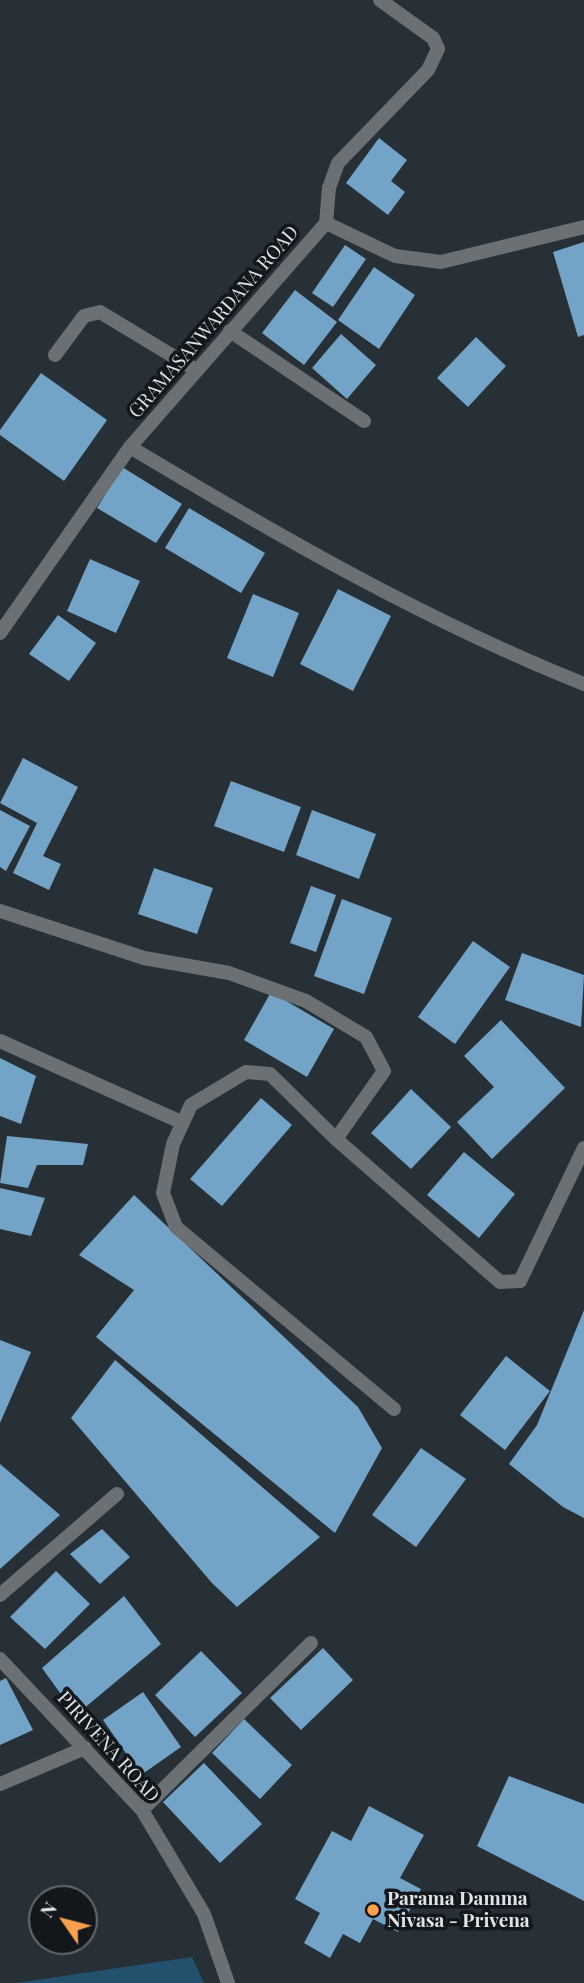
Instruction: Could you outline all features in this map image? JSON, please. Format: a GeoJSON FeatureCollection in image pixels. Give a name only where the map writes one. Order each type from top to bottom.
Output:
{"type":"FeatureCollection","features":[{"type":"Feature","properties":{"kind":"street"},"geometry":{"type":"LineString","coordinates":[[326,223],[329,188],[338,163],[428,70],[438,49],[433,38],[380,0]]}},
{"type":"Feature","properties":{"kind":"street","name":"GRAMASANWARDANA ROAD"},"geometry":{"type":"LineString","coordinates":[[0,634],[130,447],[326,223],[395,256],[441,262],[584,227]]}},
{"type":"Feature","properties":{"kind":"street"},"geometry":{"type":"LineString","coordinates":[[55,355],[84,316],[100,312],[196,370]]}},
{"type":"Feature","properties":{"kind":"street"},"geometry":{"type":"LineString","coordinates":[[230,331],[364,421]]}},
{"type":"Feature","properties":{"kind":"street"},"geometry":{"type":"LineString","coordinates":[[130,447],[243,515],[492,647],[584,684]]}},
{"type":"Feature","properties":{"kind":"street"},"geometry":{"type":"LineString","coordinates":[[0,911],[144,958],[229,972],[306,1001],[366,1037],[384,1071],[336,1139]]}},
{"type":"Feature","properties":{"kind":"street"},"geometry":{"type":"LineString","coordinates":[[0,1041],[181,1122]]}},
{"type":"Feature","properties":{"kind":"street"},"geometry":{"type":"LineString","coordinates":[[394,1409],[176,1227],[163,1193],[173,1144],[191,1105],[246,1072],[270,1074],[336,1139],[500,1282],[520,1281],[584,1148]]}},
{"type":"Feature","properties":{"kind":"street"},"geometry":{"type":"LineString","coordinates":[[0,1595],[117,1494]]}},
{"type":"Feature","properties":{"kind":"street"},"geometry":{"type":"LineString","coordinates":[[142,1810],[311,1643]]}},
{"type":"Feature","properties":{"kind":"street","name":"PIRIVENA ROAD"},"geometry":{"type":"LineString","coordinates":[[0,1659],[142,1810],[204,1914],[228,1983]]}},
{"type":"Feature","properties":{"kind":"street"},"geometry":{"type":"LineString","coordinates":[[0,1784],[85,1748]]}},
{"type":"Feature","properties":{"kind":"shaded area"},"geometry":{"type":"Polygon","coordinates":[[[192,1957],[204,1983],[16,1983],[192,1957]]]}},
{"type":"Feature","properties":{"kind":"building"},"geometry":{"type":"Polygon","coordinates":[[[379,138],[407,160],[391,181],[405,192],[388,215],[346,183],[379,138]]]}},
{"type":"Feature","properties":{"kind":"building"},"geometry":{"type":"Polygon","coordinates":[[[584,242],[584,335],[578,337],[553,252],[584,242]]]}},
{"type":"Feature","properties":{"kind":"building"},"geometry":{"type":"Polygon","coordinates":[[[345,245],[366,259],[333,307],[312,293],[345,245]]]}},
{"type":"Feature","properties":{"kind":"building"},"geometry":{"type":"Polygon","coordinates":[[[374,267],[415,295],[379,349],[338,320],[374,267]]]}},
{"type":"Feature","properties":{"kind":"building"},"geometry":{"type":"Polygon","coordinates":[[[295,290],[337,322],[304,365],[262,333],[295,290]]]}},
{"type":"Feature","properties":{"kind":"building"},"geometry":{"type":"Polygon","coordinates":[[[341,334],[376,365],[347,399],[312,368],[341,334]]]}},
{"type":"Feature","properties":{"kind":"building"},"geometry":{"type":"Polygon","coordinates":[[[476,337],[506,366],[468,407],[437,378],[476,337]]]}},
{"type":"Feature","properties":{"kind":"building"},"geometry":{"type":"Polygon","coordinates":[[[41,373],[107,420],[64,481],[0,435],[0,430],[41,373]]]}},
{"type":"Feature","properties":{"kind":"building"},"geometry":{"type":"Polygon","coordinates":[[[122,467],[182,504],[156,543],[97,508],[122,467]]]}},
{"type":"Feature","properties":{"kind":"building"},"geometry":{"type":"Polygon","coordinates":[[[189,508],[265,553],[241,593],[165,548],[189,508]]]}},
{"type":"Feature","properties":{"kind":"building"},"geometry":{"type":"Polygon","coordinates":[[[90,559],[140,581],[116,633],[67,611],[90,559]]]}},
{"type":"Feature","properties":{"kind":"building"},"geometry":{"type":"Polygon","coordinates":[[[338,589],[391,616],[353,691],[300,664],[338,589]]]}},
{"type":"Feature","properties":{"kind":"building"},"geometry":{"type":"Polygon","coordinates":[[[253,594],[299,613],[273,677],[227,658],[253,594]]]}},
{"type":"Feature","properties":{"kind":"building"},"geometry":{"type":"Polygon","coordinates":[[[58,615],[96,643],[69,681],[29,654],[58,615]]]}},
{"type":"Feature","properties":{"kind":"building"},"geometry":{"type":"Polygon","coordinates":[[[23,758],[78,787],[43,856],[61,864],[49,890],[13,873],[37,823],[0,803],[23,758]]]}},
{"type":"Feature","properties":{"kind":"building"},"geometry":{"type":"Polygon","coordinates":[[[231,781],[301,807],[284,852],[214,826],[231,781]]]}},
{"type":"Feature","properties":{"kind":"building"},"geometry":{"type":"Polygon","coordinates":[[[0,810],[30,826],[6,871],[0,867],[0,810]]]}},
{"type":"Feature","properties":{"kind":"building"},"geometry":{"type":"Polygon","coordinates":[[[312,810],[376,834],[359,879],[296,855],[312,810]]]}},
{"type":"Feature","properties":{"kind":"building"},"geometry":{"type":"Polygon","coordinates":[[[154,868],[213,888],[197,934],[138,914],[154,868]]]}},
{"type":"Feature","properties":{"kind":"building"},"geometry":{"type":"Polygon","coordinates":[[[311,886],[336,895],[316,952],[290,943],[311,886]]]}},
{"type":"Feature","properties":{"kind":"building"},"geometry":{"type":"Polygon","coordinates":[[[342,899],[392,918],[364,994],[314,976],[342,899]]]}},
{"type":"Feature","properties":{"kind":"building"},"geometry":{"type":"Polygon","coordinates":[[[473,941],[510,967],[455,1044],[418,1017],[473,941]]]}},
{"type":"Feature","properties":{"kind":"building"},"geometry":{"type":"Polygon","coordinates":[[[522,953],[584,975],[581,1027],[505,1000],[522,953]]]}},
{"type":"Feature","properties":{"kind":"building"},"geometry":{"type":"Polygon","coordinates":[[[271,992],[334,1029],[307,1077],[244,1040],[271,992]]]}},
{"type":"Feature","properties":{"kind":"building"},"geometry":{"type":"Polygon","coordinates":[[[501,1020],[565,1088],[492,1159],[457,1122],[494,1087],[464,1056],[501,1020]]]}},
{"type":"Feature","properties":{"kind":"building"},"geometry":{"type":"Polygon","coordinates":[[[0,1058],[36,1076],[21,1124],[0,1116],[0,1058]]]}},
{"type":"Feature","properties":{"kind":"building"},"geometry":{"type":"Polygon","coordinates":[[[411,1089],[451,1127],[411,1169],[371,1133],[411,1089]]]}},
{"type":"Feature","properties":{"kind":"building"},"geometry":{"type":"Polygon","coordinates":[[[261,1098],[292,1125],[222,1206],[190,1179],[261,1098]]]}},
{"type":"Feature","properties":{"kind":"building"},"geometry":{"type":"Polygon","coordinates":[[[7,1136],[88,1144],[83,1165],[37,1165],[28,1188],[0,1183],[7,1136]]]}},
{"type":"Feature","properties":{"kind":"building"},"geometry":{"type":"Polygon","coordinates":[[[464,1152],[515,1194],[479,1238],[427,1195],[464,1152]]]}},
{"type":"Feature","properties":{"kind":"building"},"geometry":{"type":"Polygon","coordinates":[[[0,1188],[45,1198],[31,1236],[0,1229],[0,1188]]]}},
{"type":"Feature","properties":{"kind":"building"},"geometry":{"type":"Polygon","coordinates":[[[134,1195],[358,1407],[382,1448],[335,1533],[96,1337],[134,1290],[79,1255],[134,1195]]]}},
{"type":"Feature","properties":{"kind":"building"},"geometry":{"type":"Polygon","coordinates":[[[584,1310],[584,1518],[563,1507],[509,1464],[537,1425],[584,1310]]]}},
{"type":"Feature","properties":{"kind":"building"},"geometry":{"type":"Polygon","coordinates":[[[0,1340],[31,1352],[0,1423],[0,1340]]]}},
{"type":"Feature","properties":{"kind":"building"},"geometry":{"type":"Polygon","coordinates":[[[506,1356],[550,1391],[505,1450],[460,1415],[506,1356]]]}},
{"type":"Feature","properties":{"kind":"building"},"geometry":{"type":"Polygon","coordinates":[[[115,1360],[320,1537],[237,1607],[212,1583],[71,1418],[115,1360]]]}},
{"type":"Feature","properties":{"kind":"building"},"geometry":{"type":"Polygon","coordinates":[[[421,1448],[466,1479],[416,1547],[372,1515],[421,1448]]]}},
{"type":"Feature","properties":{"kind":"building"},"geometry":{"type":"Polygon","coordinates":[[[0,1464],[60,1515],[0,1569],[0,1464]]]}},
{"type":"Feature","properties":{"kind":"building"},"geometry":{"type":"Polygon","coordinates":[[[102,1529],[130,1557],[100,1584],[70,1554],[102,1529]]]}},
{"type":"Feature","properties":{"kind":"building"},"geometry":{"type":"Polygon","coordinates":[[[56,1571],[90,1604],[45,1649],[10,1617],[56,1571]]]}},
{"type":"Feature","properties":{"kind":"building"},"geometry":{"type":"Polygon","coordinates":[[[124,1596],[161,1644],[76,1715],[42,1668],[124,1596]]]}},
{"type":"Feature","properties":{"kind":"building"},"geometry":{"type":"Polygon","coordinates":[[[323,1648],[353,1680],[301,1730],[270,1698],[323,1648]]]}},
{"type":"Feature","properties":{"kind":"building"},"geometry":{"type":"Polygon","coordinates":[[[201,1651],[242,1693],[195,1737],[155,1695],[201,1651]]]}},
{"type":"Feature","properties":{"kind":"building"},"geometry":{"type":"Polygon","coordinates":[[[6,1678],[33,1730],[0,1745],[0,1681],[6,1678]]]}},
{"type":"Feature","properties":{"kind":"building"},"geometry":{"type":"Polygon","coordinates":[[[143,1692],[181,1747],[141,1775],[103,1720],[143,1692]]]}},
{"type":"Feature","properties":{"kind":"building"},"geometry":{"type":"Polygon","coordinates":[[[244,1719],[292,1765],[260,1799],[212,1753],[244,1719]]]}},
{"type":"Feature","properties":{"kind":"building"},"geometry":{"type":"Polygon","coordinates":[[[204,1763],[262,1824],[220,1863],[163,1802],[204,1763]]]}},
{"type":"Feature","properties":{"kind":"building"},"geometry":{"type":"Polygon","coordinates":[[[509,1776],[584,1804],[584,1901],[477,1846],[509,1776]]]}},
{"type":"Feature","properties":{"kind":"building"},"geometry":{"type":"Polygon","coordinates":[[[369,1806],[424,1835],[400,1878],[421,1889],[398,1932],[373,1919],[360,1943],[343,1934],[330,1958],[304,1943],[320,1913],[295,1899],[332,1831],[351,1841],[369,1806]]]}},
{"type":"Feature","properties":{"kind":"place","name":"Parama Damma Nivasa - Privena"},"geometry":{"type":"Point","coordinates":[373,1910]}}]}
